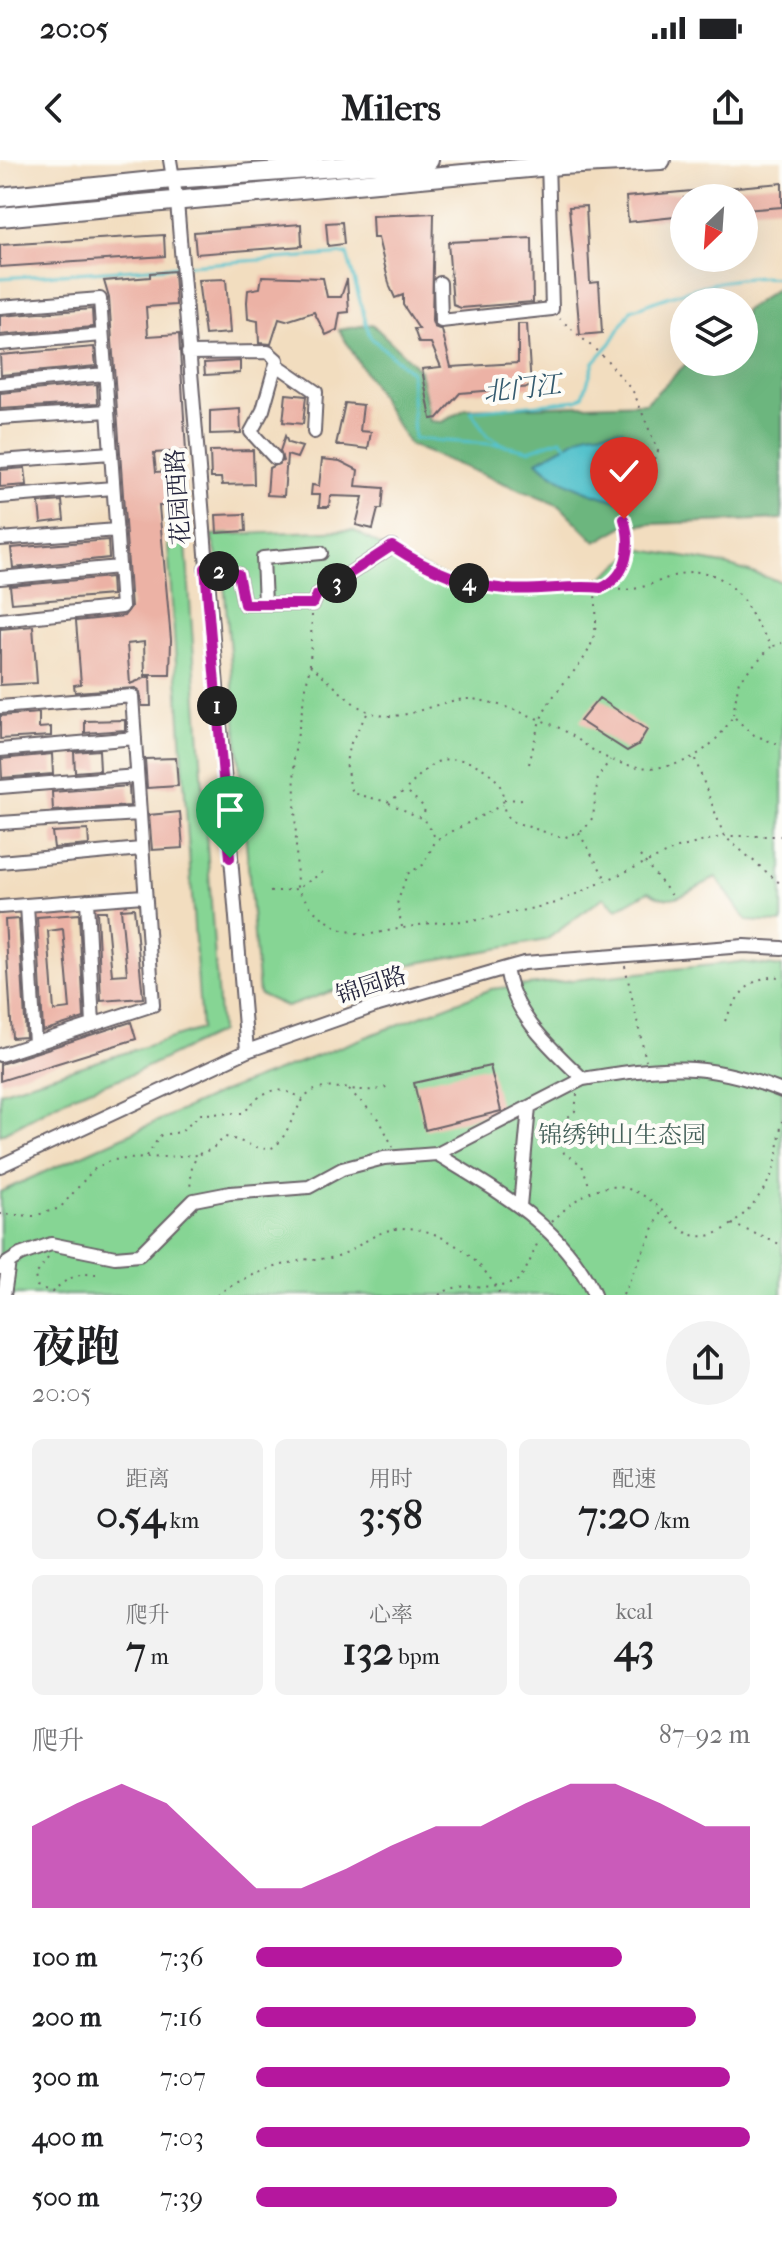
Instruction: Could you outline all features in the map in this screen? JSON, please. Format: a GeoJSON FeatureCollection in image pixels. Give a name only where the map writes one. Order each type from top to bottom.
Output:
{"type":"FeatureCollection","features":[{"type":"Feature","properties":{"kind":"highway"},"geometry":{"type":"LineString","coordinates":[[0,197],[171,169],[429,160]]}},
{"type":"Feature","properties":{"kind":"highway"},"geometry":{"type":"LineString","coordinates":[[0,217],[548,164],[661,160]]}},
{"type":"Feature","properties":{"kind":"street"},"geometry":{"type":"LineString","coordinates":[[440,283],[441,321],[552,309],[548,164]]}},
{"type":"Feature","properties":{"kind":"street","name":"花园西路"},"geometry":{"type":"LineString","coordinates":[[171,169],[177,202],[247,1051]]}},
{"type":"Feature","properties":{"kind":"street"},"geometry":{"type":"LineString","coordinates":[[0,307],[100,299],[122,607],[0,620]]}},
{"type":"Feature","properties":{"kind":"street"},"geometry":{"type":"LineString","coordinates":[[0,344],[102,335]]}},
{"type":"Feature","properties":{"kind":"street"},"geometry":{"type":"LineString","coordinates":[[188,353],[268,352],[277,360],[263,410],[251,432],[275,458]]}},
{"type":"Feature","properties":{"kind":"street"},"geometry":{"type":"LineString","coordinates":[[277,365],[316,392],[314,432]]}},
{"type":"Feature","properties":{"kind":"street"},"geometry":{"type":"LineString","coordinates":[[0,384],[105,374]]}},
{"type":"Feature","properties":{"kind":"street"},"geometry":{"type":"LineString","coordinates":[[0,418],[108,411]]}},
{"type":"Feature","properties":{"kind":"street"},"geometry":{"type":"LineString","coordinates":[[0,461],[111,453]]}},
{"type":"Feature","properties":{"kind":"street"},"geometry":{"type":"LineString","coordinates":[[0,497],[113,488]]}},
{"type":"Feature","properties":{"kind":"street"},"geometry":{"type":"LineString","coordinates":[[0,539],[117,530]]}},
{"type":"Feature","properties":{"kind":"street"},"geometry":{"type":"LineString","coordinates":[[205,568],[238,574],[244,604],[313,604],[317,595],[392,546]]}},
{"type":"Feature","properties":{"kind":"street"},"geometry":{"type":"LineString","coordinates":[[265,604],[263,558],[321,553]]}},
{"type":"Feature","properties":{"kind":"street"},"geometry":{"type":"LineString","coordinates":[[0,578],[119,567]]}},
{"type":"Feature","properties":{"kind":"street"},"geometry":{"type":"LineString","coordinates":[[0,707],[132,696],[143,896],[153,1005],[0,1055]]}},
{"type":"Feature","properties":{"kind":"street"},"geometry":{"type":"LineString","coordinates":[[0,750],[135,738]]}},
{"type":"Feature","properties":{"kind":"street"},"geometry":{"type":"LineString","coordinates":[[0,787],[137,776]]}},
{"type":"Feature","properties":{"kind":"street"},"geometry":{"type":"LineString","coordinates":[[0,823],[139,814]]}},
{"type":"Feature","properties":{"kind":"street"},"geometry":{"type":"LineString","coordinates":[[0,862],[141,849]]}},
{"type":"Feature","properties":{"kind":"street"},"geometry":{"type":"LineString","coordinates":[[0,907],[143,896]]}},
{"type":"Feature","properties":{"kind":"street"},"geometry":{"type":"LineString","coordinates":[[87,900],[93,1025]]}},
{"type":"Feature","properties":{"kind":"street"},"geometry":{"type":"LineString","coordinates":[[27,905],[35,1044]]}},
{"type":"Feature","properties":{"kind":"street","name":"锦园路"},"geometry":{"type":"LineString","coordinates":[[0,1166],[247,1051],[375,1006],[506,968],[524,963],[744,946],[782,948]]}},
{"type":"Feature","properties":{"kind":"street"},"geometry":{"type":"LineString","coordinates":[[506,968],[510,991],[539,1035],[581,1080]]}},
{"type":"Feature","properties":{"kind":"street"},"geometry":{"type":"LineString","coordinates":[[4,1295],[5,1265],[51,1244],[115,1257],[139,1255],[190,1204],[230,1193],[309,1187],[342,1169],[396,1157],[437,1154],[581,1080],[695,1067],[739,1074],[782,1091]]}},
{"type":"Feature","properties":{"kind":"street"},"geometry":{"type":"LineString","coordinates":[[520,1206],[529,1107]]}},
{"type":"Feature","properties":{"kind":"street"},"geometry":{"type":"LineString","coordinates":[[437,1154],[520,1206],[562,1246],[594,1295]]}},
{"type":"Feature","properties":{"kind":"path"},"geometry":{"type":"LineString","coordinates":[[529,764],[540,721],[563,682],[588,656],[597,614],[595,595],[611,584],[626,561],[630,547],[624,519],[658,451],[634,393],[606,359],[568,329],[552,309]]}},
{"type":"Feature","properties":{"kind":"path"},"geometry":{"type":"LineString","coordinates":[[392,546],[421,564],[463,582],[509,590],[630,590],[694,570],[718,577],[742,597],[773,646]]}},
{"type":"Feature","properties":{"kind":"path"},"geometry":{"type":"LineString","coordinates":[[313,604],[310,664],[294,756],[297,889],[314,911],[338,929],[366,935],[480,920],[556,903],[678,848],[724,836],[782,836]]}},
{"type":"Feature","properties":{"kind":"path"},"geometry":{"type":"LineString","coordinates":[[310,664],[351,704],[368,712],[407,715],[470,699],[540,721],[611,759],[645,769],[672,767],[695,758],[722,736],[733,716],[739,680],[773,646],[782,643]]}},
{"type":"Feature","properties":{"kind":"path"},"geometry":{"type":"LineString","coordinates":[[368,712],[347,750],[345,770],[353,793],[387,802],[422,819],[436,840]]}},
{"type":"Feature","properties":{"kind":"path"},"geometry":{"type":"LineString","coordinates":[[733,716],[752,734],[782,746]]}},
{"type":"Feature","properties":{"kind":"path"},"geometry":{"type":"LineString","coordinates":[[695,758],[724,836],[782,885]]}},
{"type":"Feature","properties":{"kind":"path"},"geometry":{"type":"LineString","coordinates":[[387,802],[407,793],[434,763],[449,759],[467,761],[496,779],[504,800],[502,805],[436,840],[423,865],[407,874],[397,904],[402,928]]}},
{"type":"Feature","properties":{"kind":"path"},"geometry":{"type":"LineString","coordinates":[[502,805],[511,821],[563,838],[579,833],[593,817],[598,777],[611,759]]}},
{"type":"Feature","properties":{"kind":"path"},"geometry":{"type":"LineString","coordinates":[[407,793],[425,808],[422,819]]}},
{"type":"Feature","properties":{"kind":"path"},"geometry":{"type":"LineString","coordinates":[[504,800],[523,799]]}},
{"type":"Feature","properties":{"kind":"path"},"geometry":{"type":"LineString","coordinates":[[579,833],[606,880]]}},
{"type":"Feature","properties":{"kind":"path"},"geometry":{"type":"LineString","coordinates":[[640,856],[674,898]]}},
{"type":"Feature","properties":{"kind":"path"},"geometry":{"type":"LineString","coordinates":[[270,892],[297,889],[323,872]]}},
{"type":"Feature","properties":{"kind":"path"},"geometry":{"type":"LineString","coordinates":[[623,955],[648,1070]]}},
{"type":"Feature","properties":{"kind":"path"},"geometry":{"type":"LineString","coordinates":[[725,1021],[735,999],[751,983],[766,976],[782,977]]}},
{"type":"Feature","properties":{"kind":"path"},"geometry":{"type":"LineString","coordinates":[[581,1080],[575,1111],[559,1125],[558,1133],[564,1153],[582,1165],[590,1189]]}},
{"type":"Feature","properties":{"kind":"path"},"geometry":{"type":"LineString","coordinates":[[0,1214],[48,1213],[60,1208],[93,1170],[111,1160],[197,1155],[212,1149],[225,1137],[262,1149],[272,1147],[282,1140],[294,1109],[312,1091],[329,1087],[388,1086]]}},
{"type":"Feature","properties":{"kind":"path"},"geometry":{"type":"LineString","coordinates":[[145,1157],[161,1135],[181,1132],[201,1114],[244,1113],[259,1093],[274,1089],[303,1099]]}},
{"type":"Feature","properties":{"kind":"path"},"geometry":{"type":"LineString","coordinates":[[348,1089],[379,1119],[391,1138],[396,1157]]}},
{"type":"Feature","properties":{"kind":"path"},"geometry":{"type":"LineString","coordinates":[[439,1295],[450,1288],[499,1293],[519,1279],[545,1229],[577,1196],[590,1189],[627,1191],[662,1210],[685,1232],[699,1236],[716,1233],[742,1218],[762,1193],[774,1167],[782,1121]]}},
{"type":"Feature","properties":{"kind":"path"},"geometry":{"type":"LineString","coordinates":[[190,1204],[192,1167],[197,1155]]}},
{"type":"Feature","properties":{"kind":"path"},"geometry":{"type":"LineString","coordinates":[[623,1295],[662,1210]]}},
{"type":"Feature","properties":{"kind":"path"},"geometry":{"type":"LineString","coordinates":[[732,1224],[782,1245]]}},
{"type":"Feature","properties":{"kind":"path"},"geometry":{"type":"LineString","coordinates":[[217,1295],[263,1271],[306,1260],[334,1257],[390,1229],[406,1229],[449,1241],[482,1269],[499,1293]]}},
{"type":"Feature","properties":{"kind":"path"},"geometry":{"type":"LineString","coordinates":[[51,1244],[49,1257],[35,1276],[37,1286],[52,1292],[65,1279],[80,1274],[96,1274]]}},
{"type":"Feature","properties":{"kind":"green space"},"geometry":{"type":"Polygon","coordinates":[[[782,285],[782,519],[626,525],[596,542],[560,506],[409,445],[339,330],[372,324],[420,370],[430,421],[442,422],[466,409],[646,403],[674,376],[758,376],[758,301],[782,285]]]}},
{"type":"Feature","properties":{"kind":"green space"},"geometry":{"type":"Polygon","coordinates":[[[184,515],[220,1032],[130,1075],[73,1095],[0,1135],[0,1092],[201,1029],[166,517],[184,515]]]}},
{"type":"Feature","properties":{"kind":"green space"},"geometry":{"type":"Polygon","coordinates":[[[353,530],[408,561],[468,587],[588,589],[638,549],[723,564],[782,582],[782,923],[747,921],[716,877],[674,897],[665,898],[649,891],[617,909],[604,897],[546,940],[406,965],[287,1007],[259,994],[224,582],[211,535],[353,530]]]}},
{"type":"Feature","properties":{"kind":"green space","name":"锦绣钟山生态园"},"geometry":{"type":"Polygon","coordinates":[[[739,962],[782,967],[782,1295],[0,1295],[0,1192],[220,1093],[491,989],[739,962]]]}},
{"type":"Feature","properties":{"kind":"water"},"geometry":{"type":"Polygon","coordinates":[[[622,429],[645,449],[636,472],[629,471],[618,501],[574,486],[537,461],[588,433],[622,429]]]}},
{"type":"Feature","properties":{"kind":"building"},"geometry":{"type":"Polygon","coordinates":[[[782,183],[782,207],[758,209],[758,185],[782,183]]]}},
{"type":"Feature","properties":{"kind":"building"},"geometry":{"type":"Polygon","coordinates":[[[670,193],[670,218],[628,222],[626,197],[670,193]]]}},
{"type":"Feature","properties":{"kind":"building"},"geometry":{"type":"Polygon","coordinates":[[[586,206],[590,283],[599,282],[602,333],[580,335],[569,207],[586,206]]]}},
{"type":"Feature","properties":{"kind":"building"},"geometry":{"type":"Polygon","coordinates":[[[434,213],[432,321],[434,327],[442,330],[451,367],[518,363],[518,324],[527,324],[531,387],[460,393],[438,418],[431,419],[422,369],[441,367],[431,343],[419,343],[414,329],[419,329],[403,305],[403,295],[395,298],[378,238],[373,238],[372,216],[434,213]]]}},
{"type":"Feature","properties":{"kind":"building"},"geometry":{"type":"Polygon","coordinates":[[[342,222],[344,244],[328,246],[326,223],[342,222]]]}},
{"type":"Feature","properties":{"kind":"building"},"geometry":{"type":"Polygon","coordinates":[[[301,224],[302,246],[196,254],[194,232],[301,224]]]}},
{"type":"Feature","properties":{"kind":"building"},"geometry":{"type":"Polygon","coordinates":[[[164,235],[165,256],[0,267],[0,245],[164,235]]]}},
{"type":"Feature","properties":{"kind":"building"},"geometry":{"type":"Polygon","coordinates":[[[532,238],[533,302],[461,308],[453,305],[448,242],[532,238]]]}},
{"type":"Feature","properties":{"kind":"building"},"geometry":{"type":"Polygon","coordinates":[[[174,271],[176,305],[146,307],[148,336],[179,334],[186,451],[154,453],[156,472],[184,470],[186,504],[159,506],[171,640],[170,675],[145,675],[144,642],[127,644],[130,684],[150,676],[151,706],[142,706],[140,692],[135,688],[75,692],[74,685],[81,684],[76,621],[124,616],[131,607],[109,298],[104,281],[150,277],[150,273],[174,271]]]}},
{"type":"Feature","properties":{"kind":"building"},"geometry":{"type":"Polygon","coordinates":[[[262,276],[323,278],[327,297],[341,297],[347,279],[349,312],[340,313],[337,330],[326,335],[314,312],[286,321],[279,319],[271,344],[259,343],[258,321],[248,319],[247,302],[248,290],[260,288],[262,276]]]}},
{"type":"Feature","properties":{"kind":"building"},"geometry":{"type":"Polygon","coordinates":[[[226,279],[230,333],[205,335],[198,280],[226,279]]]}},
{"type":"Feature","properties":{"kind":"building"},"geometry":{"type":"Polygon","coordinates":[[[92,309],[93,327],[0,335],[0,316],[92,309]]]}},
{"type":"Feature","properties":{"kind":"building"},"geometry":{"type":"Polygon","coordinates":[[[94,347],[96,366],[1,375],[0,355],[94,347]]]}},
{"type":"Feature","properties":{"kind":"building"},"geometry":{"type":"Polygon","coordinates":[[[240,361],[240,373],[205,375],[204,363],[240,361]]]}},
{"type":"Feature","properties":{"kind":"building"},"geometry":{"type":"Polygon","coordinates":[[[97,384],[98,403],[0,409],[0,393],[97,384]]]}},
{"type":"Feature","properties":{"kind":"building"},"geometry":{"type":"Polygon","coordinates":[[[286,394],[306,396],[303,424],[283,422],[286,394]]]}},
{"type":"Feature","properties":{"kind":"building"},"geometry":{"type":"Polygon","coordinates":[[[345,403],[363,405],[360,431],[371,432],[368,449],[336,445],[345,403]]]}},
{"type":"Feature","properties":{"kind":"building"},"geometry":{"type":"Polygon","coordinates":[[[240,409],[241,433],[210,434],[210,411],[240,409]]]}},
{"type":"Feature","properties":{"kind":"building"},"geometry":{"type":"Polygon","coordinates":[[[285,436],[288,443],[302,447],[297,458],[287,455],[284,496],[267,495],[269,468],[283,461],[280,451],[285,436]]]}},
{"type":"Feature","properties":{"kind":"building"},"geometry":{"type":"Polygon","coordinates":[[[253,450],[254,484],[222,485],[221,478],[211,478],[210,451],[253,450]]]}},
{"type":"Feature","properties":{"kind":"building"},"geometry":{"type":"Polygon","coordinates":[[[322,459],[340,461],[358,470],[356,486],[384,488],[382,509],[378,509],[373,529],[356,525],[363,497],[330,496],[329,507],[319,507],[320,495],[311,495],[312,485],[319,486],[322,459]]]}},
{"type":"Feature","properties":{"kind":"building"},"geometry":{"type":"Polygon","coordinates":[[[25,468],[27,485],[0,487],[0,470],[25,468]]]}},
{"type":"Feature","properties":{"kind":"building"},"geometry":{"type":"Polygon","coordinates":[[[62,501],[64,520],[41,523],[39,503],[62,501]]]}},
{"type":"Feature","properties":{"kind":"building"},"geometry":{"type":"Polygon","coordinates":[[[245,514],[246,531],[217,533],[216,515],[245,514]]]}},
{"type":"Feature","properties":{"kind":"building"},"geometry":{"type":"Polygon","coordinates":[[[108,540],[109,558],[13,568],[11,548],[108,540]]]}},
{"type":"Feature","properties":{"kind":"building"},"geometry":{"type":"Polygon","coordinates":[[[111,577],[112,595],[12,603],[10,586],[111,577]]]}},
{"type":"Feature","properties":{"kind":"building"},"geometry":{"type":"Polygon","coordinates":[[[33,626],[37,683],[0,685],[0,629],[33,626]]]}},
{"type":"Feature","properties":{"kind":"building"},"geometry":{"type":"Polygon","coordinates":[[[599,698],[647,730],[638,745],[627,751],[580,721],[599,698]]]}},
{"type":"Feature","properties":{"kind":"building"},"geometry":{"type":"Polygon","coordinates":[[[39,713],[39,728],[51,727],[51,736],[0,739],[0,716],[39,713]]]}},
{"type":"Feature","properties":{"kind":"building"},"geometry":{"type":"Polygon","coordinates":[[[125,720],[125,730],[85,733],[85,721],[125,720]]]}},
{"type":"Feature","properties":{"kind":"building"},"geometry":{"type":"Polygon","coordinates":[[[99,750],[100,770],[75,772],[74,752],[99,750]]]}},
{"type":"Feature","properties":{"kind":"building"},"geometry":{"type":"Polygon","coordinates":[[[52,754],[53,774],[2,778],[1,759],[52,754]]]}},
{"type":"Feature","properties":{"kind":"building"},"geometry":{"type":"Polygon","coordinates":[[[176,758],[178,786],[147,788],[145,759],[176,758]]]}},
{"type":"Feature","properties":{"kind":"building"},"geometry":{"type":"Polygon","coordinates":[[[129,786],[130,806],[53,811],[52,792],[129,786]]]}},
{"type":"Feature","properties":{"kind":"building"},"geometry":{"type":"Polygon","coordinates":[[[180,812],[183,848],[152,850],[149,815],[180,812]]]}},
{"type":"Feature","properties":{"kind":"building"},"geometry":{"type":"Polygon","coordinates":[[[88,830],[89,845],[54,848],[52,832],[88,830]]]}},
{"type":"Feature","properties":{"kind":"building"},"geometry":{"type":"Polygon","coordinates":[[[134,908],[143,998],[101,1001],[97,911],[106,911],[112,975],[127,974],[121,909],[134,908]]]}},
{"type":"Feature","properties":{"kind":"building"},"geometry":{"type":"Polygon","coordinates":[[[79,914],[84,1018],[43,1031],[37,917],[79,914]],[[63,929],[48,931],[54,1011],[70,1009],[63,929]]]}},
{"type":"Feature","properties":{"kind":"building"},"geometry":{"type":"Polygon","coordinates":[[[19,919],[26,1037],[12,1038],[5,920],[19,919]]]}},
{"type":"Feature","properties":{"kind":"building"},"geometry":{"type":"Polygon","coordinates":[[[131,1022],[136,1039],[0,1081],[0,1064],[131,1022]]]}},
{"type":"Feature","properties":{"kind":"building"},"geometry":{"type":"Polygon","coordinates":[[[490,1066],[501,1111],[425,1130],[414,1083],[490,1066]]]}},
{"type":"Feature","properties":{"kind":"waterway","name":"北门江"},"geometry":{"type":"LineString","coordinates":[[188,265],[347,254],[370,337],[411,372],[414,439],[504,445],[487,436],[471,411],[577,400],[583,396],[594,362],[611,343],[631,310],[724,281],[782,278]]}},
{"type":"Feature","properties":{"kind":"waterway","name":"北门江"},"geometry":{"type":"LineString","coordinates":[[0,278],[180,266]]}},
{"type":"Feature","properties":{"kind":"waterway"},"geometry":{"type":"LineString","coordinates":[[504,445],[529,450],[561,439],[566,445]]}},
{"type":"Feature","properties":{"kind":"route"},"geometry":{"type":"LineString","coordinates":[[230,858],[205,568],[238,574],[244,604],[313,604],[317,595],[392,546],[421,564],[463,582],[509,590],[581,585],[601,588],[611,584],[626,561],[630,547],[624,519]]}}]}
